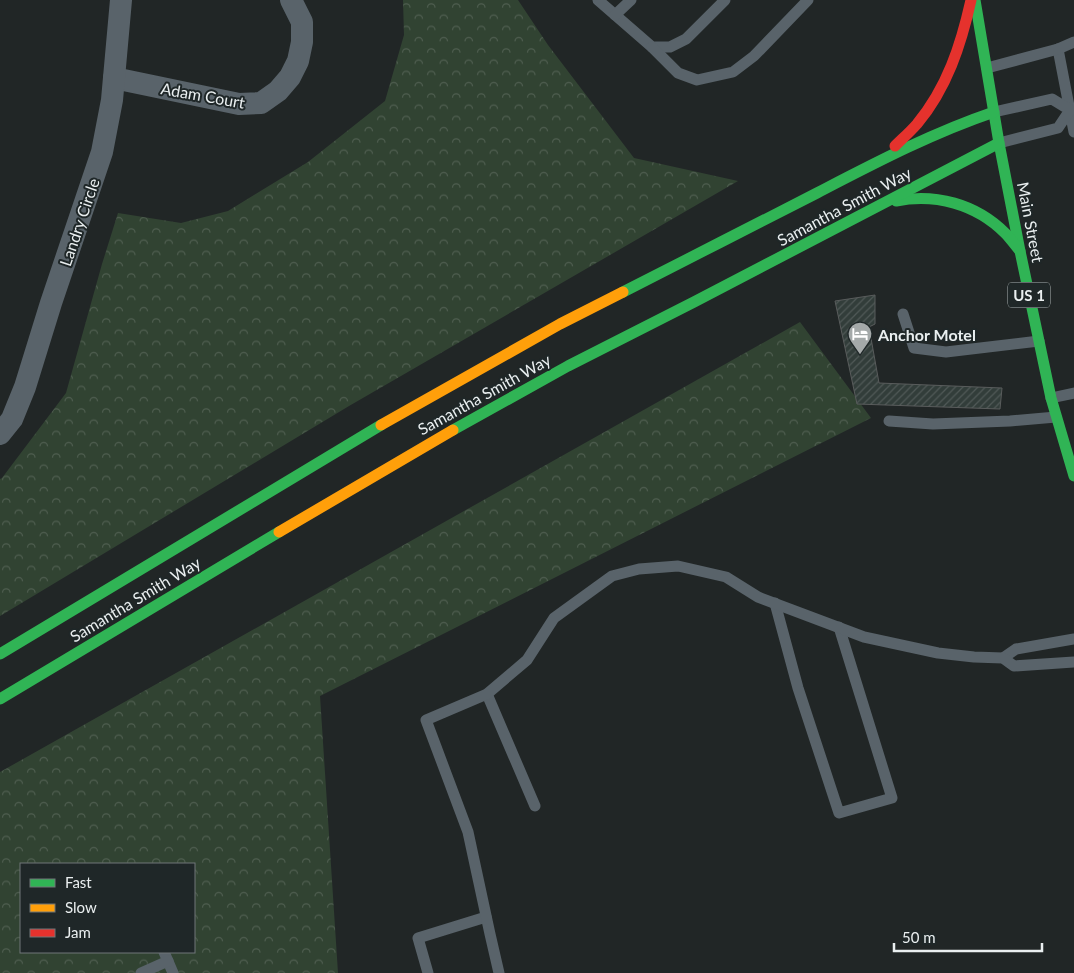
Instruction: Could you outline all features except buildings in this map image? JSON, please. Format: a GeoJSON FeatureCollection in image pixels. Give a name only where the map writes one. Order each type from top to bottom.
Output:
{"type":"FeatureCollection","features":[{"type":"Feature","properties":{"kind":"main road"},"geometry":{"type":"LineString","coordinates":[[877,162],[916,125],[942,88],[961,41],[971,0]]}},
{"type":"Feature","properties":{"kind":"main road","name":"Main Street"},"geometry":{"type":"LineString","coordinates":[[975,0],[999,143],[1020,251],[1051,398],[1074,476]]}},
{"type":"Feature","properties":{"kind":"main road","name":"Samantha Smith Way"},"geometry":{"type":"LineString","coordinates":[[0,654],[440,391],[560,324],[877,162],[966,121],[994,112]]}},
{"type":"Feature","properties":{"kind":"main road","name":"Samantha Smith Way"},"geometry":{"type":"LineString","coordinates":[[0,699],[447,433],[568,366],[999,143]]}},
{"type":"Feature","properties":{"kind":"main road"},"geometry":{"type":"LineString","coordinates":[[876,207],[904,199],[949,201],[968,206],[1003,230],[1020,251]]}},
{"type":"Feature","properties":{"kind":"street","name":"Landry Circle"},"geometry":{"type":"LineString","coordinates":[[0,434],[12,419],[25,387],[102,152],[112,100],[121,0]]}},
{"type":"Feature","properties":{"kind":"street","name":"Adam Court"},"geometry":{"type":"LineString","coordinates":[[114,78],[239,104],[261,103],[278,91],[290,77],[298,61],[302,42],[302,22],[291,0]]}},
{"type":"Feature","properties":{"kind":"lane"},"geometry":{"type":"LineString","coordinates":[[598,0],[652,47],[678,73],[697,80],[733,72],[754,56],[808,0]]}},
{"type":"Feature","properties":{"kind":"lane"},"geometry":{"type":"LineString","coordinates":[[615,15],[631,0]]}},
{"type":"Feature","properties":{"kind":"lane"},"geometry":{"type":"LineString","coordinates":[[652,47],[670,47],[686,39],[725,0]]}},
{"type":"Feature","properties":{"kind":"lane"},"geometry":{"type":"LineString","coordinates":[[987,68],[1058,49],[1074,42]]}},
{"type":"Feature","properties":{"kind":"lane"},"geometry":{"type":"LineString","coordinates":[[1058,49],[1072,109],[1074,132]]}},
{"type":"Feature","properties":{"kind":"lane"},"geometry":{"type":"LineString","coordinates":[[994,112],[1052,99],[1072,109]]}},
{"type":"Feature","properties":{"kind":"lane"},"geometry":{"type":"LineString","coordinates":[[999,143],[1058,128],[1072,109]]}},
{"type":"Feature","properties":{"kind":"lane"},"geometry":{"type":"LineString","coordinates":[[903,314],[914,348],[946,352],[1039,341]]}},
{"type":"Feature","properties":{"kind":"lane"},"geometry":{"type":"LineString","coordinates":[[1051,398],[1074,393]]}},
{"type":"Feature","properties":{"kind":"lane"},"geometry":{"type":"LineString","coordinates":[[889,421],[933,424],[1010,422],[1056,417]]}},
{"type":"Feature","properties":{"kind":"lane"},"geometry":{"type":"LineString","coordinates":[[499,973],[468,832],[426,720],[486,694],[528,660],[554,618],[612,576],[639,569],[678,566],[726,577],[758,597],[864,637],[938,653],[1002,658],[1014,666],[1074,662]]}},
{"type":"Feature","properties":{"kind":"lane"},"geometry":{"type":"LineString","coordinates":[[775,603],[798,688],[839,813],[892,798],[839,628]]}},
{"type":"Feature","properties":{"kind":"lane"},"geometry":{"type":"LineString","coordinates":[[1002,658],[1016,649],[1074,639]]}},
{"type":"Feature","properties":{"kind":"lane"},"geometry":{"type":"LineString","coordinates":[[486,694],[534,806]]}},
{"type":"Feature","properties":{"kind":"lane"},"geometry":{"type":"LineString","coordinates":[[428,973],[418,938],[486,918]]}},
{"type":"Feature","properties":{"kind":"lane"},"geometry":{"type":"LineString","coordinates":[[141,973],[166,956],[173,973]]}},
{"type":"Feature","properties":{"kind":"green space"},"geometry":{"type":"Polygon","coordinates":[[[403,0],[518,0],[548,45],[634,158],[738,181],[349,406],[0,616],[0,479],[66,393],[118,213],[181,223],[228,211],[308,162],[385,101],[404,35],[403,0]]]}},
{"type":"Feature","properties":{"kind":"green space"},"geometry":{"type":"Polygon","coordinates":[[[800,322],[871,418],[320,696],[338,973],[0,973],[0,772],[800,322]]]}},
{"type":"Feature","properties":{"kind":"traffic: fast"},"geometry":{"type":"LineString","coordinates":[[975,0],[999,143],[1020,251],[1051,398],[1074,476]]}},
{"type":"Feature","properties":{"kind":"traffic: fast"},"geometry":{"type":"LineString","coordinates":[[623,292],[882,160],[948,129],[994,112]]}},
{"type":"Feature","properties":{"kind":"traffic: fast"},"geometry":{"type":"LineString","coordinates":[[453,430],[568,366],[999,143]]}},
{"type":"Feature","properties":{"kind":"traffic: fast"},"geometry":{"type":"LineString","coordinates":[[896,201],[911,199],[940,200],[968,208],[994,223],[1020,251]]}},
{"type":"Feature","properties":{"kind":"traffic: fast"},"geometry":{"type":"LineString","coordinates":[[0,654],[381,425]]}},
{"type":"Feature","properties":{"kind":"traffic: fast"},"geometry":{"type":"LineString","coordinates":[[0,699],[279,532]]}},
{"type":"Feature","properties":{"kind":"traffic: slow"},"geometry":{"type":"LineString","coordinates":[[381,425],[560,324],[623,292]]}},
{"type":"Feature","properties":{"kind":"traffic: slow"},"geometry":{"type":"LineString","coordinates":[[279,532],[453,430]]}},
{"type":"Feature","properties":{"kind":"traffic: jam"},"geometry":{"type":"LineString","coordinates":[[895,146],[928,110],[945,81],[963,33],[971,0]]}},
{"type":"Feature","properties":{"kind":"place","name":"Anchor Motel"},"geometry":{"type":"Point","coordinates":[860,355]}}]}
